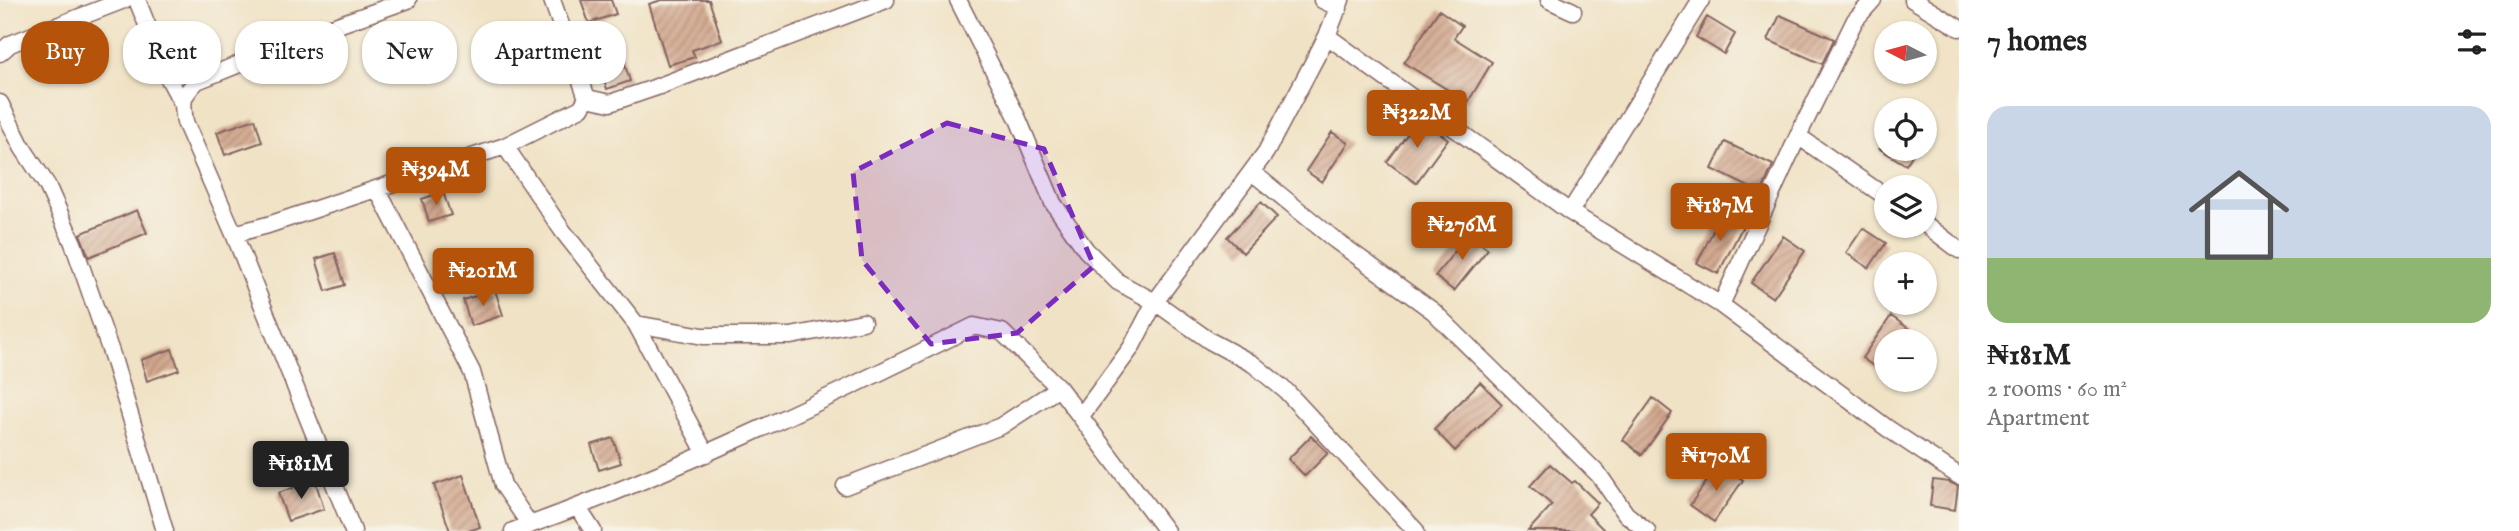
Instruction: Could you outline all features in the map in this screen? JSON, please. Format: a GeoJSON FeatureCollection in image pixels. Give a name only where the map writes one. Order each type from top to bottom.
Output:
{"type":"FeatureCollection","features":[{"type":"Feature","properties":{"kind":"street"},"geometry":{"type":"LineString","coordinates":[[0,53],[10,44],[124,0]]}},
{"type":"Feature","properties":{"kind":"street"},"geometry":{"type":"LineString","coordinates":[[137,0],[169,79],[183,105]]}},
{"type":"Feature","properties":{"kind":"street"},"geometry":{"type":"LineString","coordinates":[[353,531],[234,234],[185,122],[184,94],[197,81],[408,0]]}},
{"type":"Feature","properties":{"kind":"street"},"geometry":{"type":"LineString","coordinates":[[552,0],[587,98]]}},
{"type":"Feature","properties":{"kind":"street"},"geometry":{"type":"LineString","coordinates":[[587,98],[610,103],[886,0]]}},
{"type":"Feature","properties":{"kind":"street"},"geometry":{"type":"LineString","coordinates":[[958,0],[1018,119],[1053,203],[1086,250],[1118,282],[1155,302],[1210,341],[1253,363],[1286,391],[1416,531]]}},
{"type":"Feature","properties":{"kind":"street"},"geometry":{"type":"LineString","coordinates":[[1081,416],[1131,348],[1155,302],[1266,152],[1328,36],[1340,4],[1322,0]]}},
{"type":"Feature","properties":{"kind":"street"},"geometry":{"type":"LineString","coordinates":[[1549,0],[1573,11]]}},
{"type":"Feature","properties":{"kind":"street"},"geometry":{"type":"LineString","coordinates":[[1570,212],[1700,0]]}},
{"type":"Feature","properties":{"kind":"street"},"geometry":{"type":"LineString","coordinates":[[1721,305],[1798,136],[1855,20],[1873,0]]}},
{"type":"Feature","properties":{"kind":"street"},"geometry":{"type":"LineString","coordinates":[[1913,0],[1959,28]]}},
{"type":"Feature","properties":{"kind":"street"},"geometry":{"type":"LineString","coordinates":[[1328,36],[1570,212],[1721,305],[1887,428],[1959,476]]}},
{"type":"Feature","properties":{"kind":"street"},"geometry":{"type":"LineString","coordinates":[[234,234],[505,146],[581,108],[587,98]]}},
{"type":"Feature","properties":{"kind":"street"},"geometry":{"type":"LineString","coordinates":[[0,103],[47,186],[73,243],[112,355],[165,531]]}},
{"type":"Feature","properties":{"kind":"street"},"geometry":{"type":"LineString","coordinates":[[1798,136],[1874,189]]}},
{"type":"Feature","properties":{"kind":"street"},"geometry":{"type":"LineString","coordinates":[[505,146],[562,230],[636,324],[706,454]]}},
{"type":"Feature","properties":{"kind":"street"},"geometry":{"type":"LineString","coordinates":[[1252,172],[1335,240],[1433,311],[1599,475],[1626,514],[1647,531]]}},
{"type":"Feature","properties":{"kind":"street"},"geometry":{"type":"LineString","coordinates":[[377,189],[472,372],[503,485],[530,525]]}},
{"type":"Feature","properties":{"kind":"street"},"geometry":{"type":"LineString","coordinates":[[1937,233],[1959,250]]}},
{"type":"Feature","properties":{"kind":"street"},"geometry":{"type":"LineString","coordinates":[[636,324],[704,336],[791,336],[863,323]]}},
{"type":"Feature","properties":{"kind":"street"},"geometry":{"type":"LineString","coordinates":[[513,531],[578,508],[706,454],[809,408],[974,326],[1002,332],[1059,388],[1166,531]]}},
{"type":"Feature","properties":{"kind":"street"},"geometry":{"type":"LineString","coordinates":[[845,486],[1001,426],[1059,388]]}},
{"type":"Feature","properties":{"kind":"street"},"geometry":{"type":"LineString","coordinates":[[578,508],[593,531]]}},
{"type":"Feature","properties":{"kind":"highlighted area"},"geometry":{"type":"Polygon","coordinates":[[[947,123],[1044,149],[1094,266],[1017,333],[931,344],[862,260],[853,172],[947,123]]]}},
{"type":"Feature","properties":{"kind":"building"},"geometry":{"type":"Polygon","coordinates":[[[581,0],[611,0],[616,14],[588,21],[581,0]]]}},
{"type":"Feature","properties":{"kind":"building"},"geometry":{"type":"Polygon","coordinates":[[[662,0],[709,0],[722,40],[692,50],[695,57],[668,65],[649,4],[662,0]]]}},
{"type":"Feature","properties":{"kind":"building"},"geometry":{"type":"Polygon","coordinates":[[[1439,10],[1462,26],[1454,38],[1492,62],[1468,102],[1404,63],[1439,10]]]}},
{"type":"Feature","properties":{"kind":"building"},"geometry":{"type":"Polygon","coordinates":[[[1780,15],[1834,39],[1822,64],[1768,40],[1780,15]]]}},
{"type":"Feature","properties":{"kind":"building"},"geometry":{"type":"Polygon","coordinates":[[[1707,17],[1735,34],[1724,54],[1696,37],[1707,17]]]}},
{"type":"Feature","properties":{"kind":"building"},"geometry":{"type":"Polygon","coordinates":[[[605,84],[621,84],[607,89],[605,84]]]}},
{"type":"Feature","properties":{"kind":"building"},"geometry":{"type":"Polygon","coordinates":[[[1419,118],[1448,139],[1416,183],[1387,162],[1419,118]]]}},
{"type":"Feature","properties":{"kind":"building"},"geometry":{"type":"Polygon","coordinates":[[[255,119],[262,142],[225,155],[217,132],[255,119]]]}},
{"type":"Feature","properties":{"kind":"building"},"geometry":{"type":"Polygon","coordinates":[[[1332,132],[1348,143],[1322,182],[1306,171],[1332,132]]]}},
{"type":"Feature","properties":{"kind":"building"},"geometry":{"type":"Polygon","coordinates":[[[1725,142],[1773,165],[1761,193],[1712,169],[1725,142]]]}},
{"type":"Feature","properties":{"kind":"building"},"geometry":{"type":"Polygon","coordinates":[[[443,192],[451,215],[429,222],[422,199],[443,192]]]}},
{"type":"Feature","properties":{"kind":"building"},"geometry":{"type":"Polygon","coordinates":[[[1261,202],[1277,217],[1243,253],[1227,237],[1261,202]]]}},
{"type":"Feature","properties":{"kind":"building"},"geometry":{"type":"Polygon","coordinates":[[[137,210],[147,233],[89,257],[80,234],[137,210]]]}},
{"type":"Feature","properties":{"kind":"building"},"geometry":{"type":"Polygon","coordinates":[[[1722,213],[1744,224],[1718,274],[1697,263],[1722,213]]]}},
{"type":"Feature","properties":{"kind":"building"},"geometry":{"type":"Polygon","coordinates":[[[1863,228],[1874,238],[1886,243],[1880,252],[1874,252],[1874,261],[1869,268],[1846,253],[1863,228]]]}},
{"type":"Feature","properties":{"kind":"building"},"geometry":{"type":"Polygon","coordinates":[[[1469,234],[1488,249],[1454,291],[1435,276],[1469,234]]]}},
{"type":"Feature","properties":{"kind":"building"},"geometry":{"type":"Polygon","coordinates":[[[1783,236],[1805,251],[1773,298],[1751,283],[1783,236]]]}},
{"type":"Feature","properties":{"kind":"building"},"geometry":{"type":"Polygon","coordinates":[[[335,253],[345,285],[326,291],[316,259],[335,253]]]}},
{"type":"Feature","properties":{"kind":"building"},"geometry":{"type":"Polygon","coordinates":[[[495,290],[503,315],[471,326],[463,300],[495,290]]]}},
{"type":"Feature","properties":{"kind":"building"},"geometry":{"type":"Polygon","coordinates":[[[1891,316],[1909,329],[1882,329],[1891,316]]]}},
{"type":"Feature","properties":{"kind":"building"},"geometry":{"type":"Polygon","coordinates":[[[1874,341],[1874,366],[1862,358],[1874,341]]]}},
{"type":"Feature","properties":{"kind":"building"},"geometry":{"type":"Polygon","coordinates":[[[172,349],[179,370],[147,381],[141,360],[172,349]]]}},
{"type":"Feature","properties":{"kind":"building"},"geometry":{"type":"Polygon","coordinates":[[[1480,382],[1502,404],[1455,451],[1434,429],[1480,382]]]}},
{"type":"Feature","properties":{"kind":"building"},"geometry":{"type":"Polygon","coordinates":[[[1653,398],[1672,413],[1642,455],[1623,440],[1653,398]]]}},
{"type":"Feature","properties":{"kind":"building"},"geometry":{"type":"Polygon","coordinates":[[[1311,436],[1328,453],[1305,476],[1288,459],[1311,436]]]}},
{"type":"Feature","properties":{"kind":"building"},"geometry":{"type":"Polygon","coordinates":[[[613,438],[621,463],[599,470],[591,445],[613,438]]]}},
{"type":"Feature","properties":{"kind":"building"},"geometry":{"type":"Polygon","coordinates":[[[1550,464],[1572,483],[1575,481],[1598,503],[1588,514],[1605,531],[1528,531],[1552,505],[1530,486],[1550,464]]]}},
{"type":"Feature","properties":{"kind":"building"},"geometry":{"type":"Polygon","coordinates":[[[1719,464],[1743,480],[1714,522],[1690,505],[1719,464]]]}},
{"type":"Feature","properties":{"kind":"building"},"geometry":{"type":"Polygon","coordinates":[[[463,475],[480,527],[469,531],[450,531],[434,485],[463,475]]]}},
{"type":"Feature","properties":{"kind":"building"},"geometry":{"type":"Polygon","coordinates":[[[315,480],[324,509],[288,521],[278,493],[315,480]]]}},
{"type":"Feature","properties":{"kind":"building"},"geometry":{"type":"Polygon","coordinates":[[[1933,480],[1958,486],[1955,510],[1930,506],[1933,480]]]}}]}
